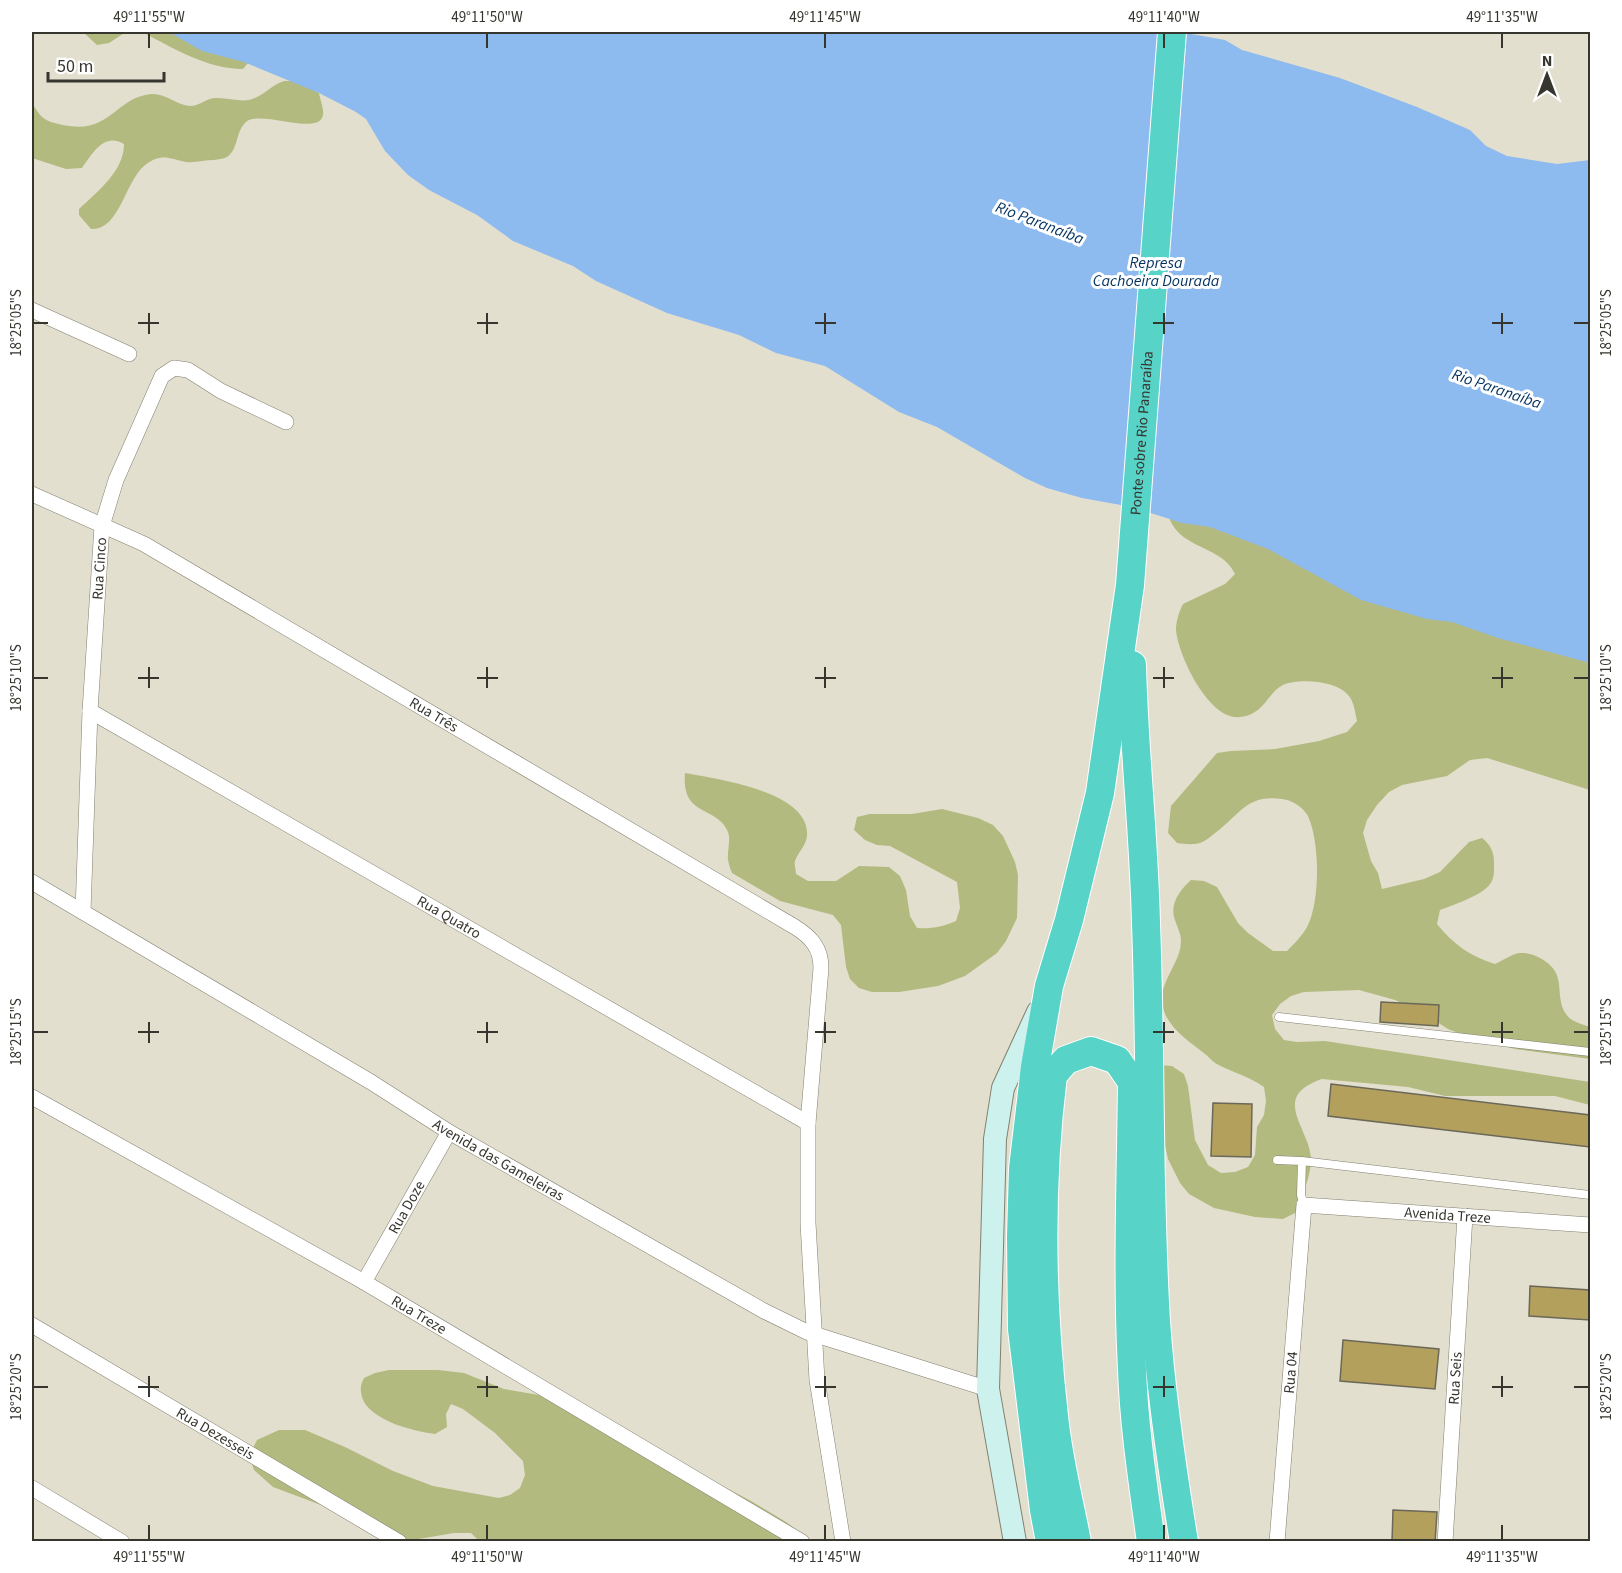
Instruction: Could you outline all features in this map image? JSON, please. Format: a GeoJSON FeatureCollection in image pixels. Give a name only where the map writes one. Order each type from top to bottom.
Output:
{"type":"FeatureCollection","features":[{"type":"Feature","properties":{"kind":"highway","name":"Ponte sobre Rio Panaraíba"},"geometry":{"type":"LineString","coordinates":[[1130,585],[1172,32]]}},
{"type":"Feature","properties":{"kind":"highway"},"geometry":{"type":"LineString","coordinates":[[1050,1542],[1022,1329],[1023,1169],[1034,1078],[1049,986],[1069,920],[1100,793],[1130,585]]}},
{"type":"Feature","properties":{"kind":"highway"},"geometry":{"type":"LineString","coordinates":[[1130,585],[1134,728],[1146,921],[1156,1323],[1169,1452],[1184,1542]]}},
{"type":"Feature","properties":{"kind":"highway"},"geometry":{"type":"LineString","coordinates":[[1077,1542],[1054,1418],[1044,1302],[1043,1207],[1053,1075],[1066,1060],[1091,1051],[1117,1060],[1132,1082],[1131,1369],[1138,1450],[1151,1542]]}},
{"type":"Feature","properties":{"kind":"street"},"geometry":{"type":"LineString","coordinates":[[32,310],[129,354]]}},
{"type":"Feature","properties":{"kind":"street","name":"Rua Cinco"},"geometry":{"type":"LineString","coordinates":[[83,912],[90,711],[102,526],[116,480],[162,376],[174,368],[188,370],[221,391],[286,422]]}},
{"type":"Feature","properties":{"kind":"street","name":"Rua Três"},"geometry":{"type":"LineString","coordinates":[[32,494],[144,544],[795,927],[811,939],[821,955],[808,1124]]}},
{"type":"Feature","properties":{"kind":"street","name":"Rua Quatro"},"geometry":{"type":"LineString","coordinates":[[90,711],[808,1124]]}},
{"type":"Feature","properties":{"kind":"street","name":"Avenida das Gameleiras"},"geometry":{"type":"LineString","coordinates":[[32,882],[371,1082],[449,1132],[764,1311],[815,1334],[988,1389]]}},
{"type":"Feature","properties":{"kind":"street"},"geometry":{"type":"LineString","coordinates":[[1015,1542],[988,1389],[995,1138],[1003,1089],[1049,986]]}},
{"type":"Feature","properties":{"kind":"street","name":"Rua Treze"},"geometry":{"type":"LineString","coordinates":[[32,1097],[364,1282],[802,1542]]}},
{"type":"Feature","properties":{"kind":"street"},"geometry":{"type":"LineString","coordinates":[[808,1124],[808,1223],[817,1380],[843,1542]]}},
{"type":"Feature","properties":{"kind":"street","name":"Rua Doze"},"geometry":{"type":"LineString","coordinates":[[364,1282],[449,1132]]}},
{"type":"Feature","properties":{"kind":"street","name":"Avenida Treze"},"geometry":{"type":"LineString","coordinates":[[1304,1205],[1590,1225]]}},
{"type":"Feature","properties":{"kind":"street","name":"Rua 04"},"geometry":{"type":"LineString","coordinates":[[1277,1542],[1304,1205]]}},
{"type":"Feature","properties":{"kind":"street","name":"Rua Seis"},"geometry":{"type":"LineString","coordinates":[[1445,1542],[1465,1216]]}},
{"type":"Feature","properties":{"kind":"street","name":"Rua Dezesseis"},"geometry":{"type":"LineString","coordinates":[[32,1325],[399,1542]]}},
{"type":"Feature","properties":{"kind":"street"},"geometry":{"type":"LineString","coordinates":[[32,1488],[122,1542]]}},
{"type":"Feature","properties":{"kind":"lane"},"geometry":{"type":"LineString","coordinates":[[1279,1017],[1590,1052]]}},
{"type":"Feature","properties":{"kind":"lane"},"geometry":{"type":"LineString","coordinates":[[1277,1160],[1590,1195]]}},
{"type":"Feature","properties":{"kind":"lane"},"geometry":{"type":"LineString","coordinates":[[1302,1161],[1301,1195],[1304,1205]]}},
{"type":"Feature","properties":{"kind":"green space"},"geometry":{"type":"Polygon","coordinates":[[[83,32],[126,32],[109,43],[97,45],[83,32]]]}},
{"type":"Feature","properties":{"kind":"green space"},"geometry":{"type":"Polygon","coordinates":[[[142,32],[220,32],[248,63],[243,69],[203,62],[142,32]]]}},
{"type":"Feature","properties":{"kind":"green space"},"geometry":{"type":"Polygon","coordinates":[[[284,81],[296,81],[319,93],[323,115],[319,121],[311,124],[253,119],[243,126],[231,154],[225,158],[189,162],[165,158],[155,159],[137,173],[115,214],[101,228],[91,229],[79,215],[79,209],[102,188],[115,172],[123,154],[124,144],[110,141],[99,146],[82,168],[66,169],[32,158],[32,103],[41,116],[47,120],[79,127],[102,121],[128,102],[151,94],[194,106],[212,98],[252,99],[284,81]]]}},
{"type":"Feature","properties":{"kind":"green space"},"geometry":{"type":"Polygon","coordinates":[[[1167,510],[1590,663],[1590,790],[1487,758],[1470,760],[1447,776],[1402,785],[1389,792],[1367,820],[1363,833],[1382,889],[1424,879],[1440,872],[1469,842],[1482,838],[1485,840],[1493,855],[1492,882],[1475,896],[1440,910],[1437,924],[1463,949],[1486,961],[1495,964],[1515,954],[1526,953],[1550,965],[1558,978],[1561,1004],[1566,1014],[1574,1021],[1590,1027],[1590,1059],[1515,1049],[1461,1034],[1395,1000],[1359,990],[1304,992],[1291,996],[1280,1004],[1272,1015],[1275,1029],[1284,1040],[1325,1041],[1590,1082],[1590,1105],[1555,1096],[1445,1096],[1408,1087],[1322,1079],[1306,1086],[1298,1095],[1295,1104],[1296,1114],[1309,1147],[1311,1166],[1295,1213],[1283,1219],[1255,1217],[1214,1208],[1189,1194],[1180,1183],[1168,1159],[1156,1104],[1159,1065],[1172,1066],[1184,1074],[1188,1086],[1195,1140],[1208,1165],[1221,1173],[1235,1172],[1248,1167],[1255,1155],[1257,1127],[1264,1115],[1266,1101],[1264,1087],[1215,1063],[1178,1032],[1167,1018],[1162,994],[1178,956],[1181,941],[1173,908],[1177,898],[1191,880],[1204,881],[1217,887],[1238,923],[1248,933],[1273,951],[1287,951],[1308,925],[1315,901],[1317,871],[1312,827],[1306,813],[1293,802],[1270,798],[1252,803],[1244,807],[1206,840],[1191,844],[1177,843],[1168,833],[1171,806],[1217,753],[1275,749],[1319,741],[1347,732],[1357,721],[1353,703],[1343,690],[1317,682],[1283,685],[1255,712],[1240,717],[1228,715],[1217,709],[1207,698],[1182,655],[1176,630],[1177,620],[1183,604],[1225,584],[1235,574],[1220,557],[1179,533],[1167,510]]]}},
{"type":"Feature","properties":{"kind":"green space"},"geometry":{"type":"Polygon","coordinates":[[[685,773],[759,790],[794,808],[804,821],[807,836],[795,861],[796,874],[808,881],[836,881],[859,866],[889,867],[900,876],[906,890],[910,916],[917,928],[937,927],[956,921],[960,908],[957,882],[890,846],[877,845],[865,840],[854,830],[857,817],[870,814],[912,814],[942,809],[978,818],[993,825],[1003,836],[1015,862],[1018,875],[1017,918],[1006,941],[997,953],[965,976],[938,986],[899,992],[872,992],[859,988],[850,979],[846,967],[841,925],[833,915],[780,901],[732,873],[728,860],[728,832],[723,824],[694,804],[688,797],[685,773]]]}},
{"type":"Feature","properties":{"kind":"green space"},"geometry":{"type":"Polygon","coordinates":[[[389,1370],[438,1370],[464,1373],[504,1389],[568,1400],[608,1425],[751,1501],[812,1541],[480,1542],[471,1533],[454,1533],[407,1541],[353,1517],[273,1487],[254,1470],[249,1456],[257,1440],[279,1430],[305,1430],[393,1471],[433,1486],[499,1498],[510,1495],[520,1488],[525,1475],[523,1461],[495,1433],[463,1409],[451,1404],[446,1414],[447,1427],[435,1434],[402,1427],[370,1410],[361,1392],[363,1380],[375,1373],[389,1370]]]}},
{"type":"Feature","properties":{"kind":"water","name":"Represa Cachoeira Dourada"},"geometry":{"type":"Polygon","coordinates":[[[169,32],[1180,32],[1225,40],[1242,50],[1340,78],[1417,107],[1470,130],[1486,146],[1507,156],[1557,164],[1590,160],[1590,663],[1498,638],[1452,622],[1427,619],[1361,600],[1268,549],[1210,527],[1182,523],[1132,507],[1082,498],[1047,488],[1025,478],[937,427],[899,412],[825,366],[776,353],[739,335],[667,313],[596,281],[573,266],[513,241],[477,215],[429,190],[408,175],[385,151],[366,119],[356,112],[319,93],[244,62],[202,51],[169,32]]]}},
{"type":"Feature","properties":{"kind":"building"},"geometry":{"type":"Polygon","coordinates":[[[1381,1002],[1439,1005],[1438,1026],[1380,1022],[1381,1002]]]}},
{"type":"Feature","properties":{"kind":"building"},"geometry":{"type":"Polygon","coordinates":[[[1331,1084],[1590,1115],[1590,1147],[1328,1116],[1331,1084]]]}},
{"type":"Feature","properties":{"kind":"building"},"geometry":{"type":"Polygon","coordinates":[[[1213,1103],[1252,1104],[1251,1157],[1211,1156],[1213,1103]]]}},
{"type":"Feature","properties":{"kind":"building"},"geometry":{"type":"Polygon","coordinates":[[[1530,1286],[1590,1290],[1590,1320],[1529,1316],[1530,1286]]]}},
{"type":"Feature","properties":{"kind":"building"},"geometry":{"type":"Polygon","coordinates":[[[1343,1340],[1439,1349],[1435,1389],[1340,1381],[1343,1340]]]}},
{"type":"Feature","properties":{"kind":"building"},"geometry":{"type":"Polygon","coordinates":[[[1393,1510],[1437,1512],[1435,1542],[1392,1542],[1393,1510]]]}},
{"type":"Feature","properties":{"kind":"water label","name":"Rio Paranaíba"},"geometry":{"type":"Point","coordinates":[1040,222]}},
{"type":"Feature","properties":{"kind":"water label","name":"Rio Paranaíba"},"geometry":{"type":"Point","coordinates":[1497,388]}}]}
